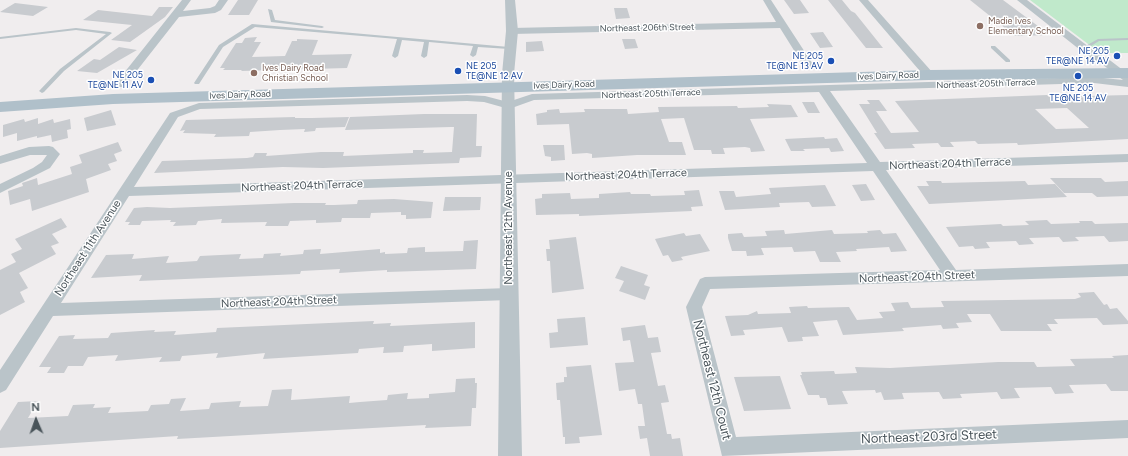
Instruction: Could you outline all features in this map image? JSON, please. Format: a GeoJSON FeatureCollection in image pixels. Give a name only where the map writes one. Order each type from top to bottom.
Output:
{"type":"FeatureCollection","features":[{"type":"Feature","properties":{"kind":"main road","name":"Ives Dairy Road"},"geometry":{"type":"LineString","coordinates":[[0,94],[126,85],[196,83],[508,80],[924,69],[1008,61],[1103,60],[1126,74]]}},
{"type":"Feature","properties":{"kind":"main road","name":"Ives Dairy Road"},"geometry":{"type":"LineString","coordinates":[[0,107],[113,99],[809,66],[1126,74]]}},
{"type":"Feature","properties":{"kind":"street"},"geometry":{"type":"LineString","coordinates":[[126,85],[160,34],[187,0]]}},
{"type":"Feature","properties":{"kind":"street"},"geometry":{"type":"LineString","coordinates":[[176,14],[212,11],[218,8],[224,0]]}},
{"type":"Feature","properties":{"kind":"street","name":"Northeast 12th Avenue"},"geometry":{"type":"LineString","coordinates":[[510,0],[512,31],[509,47],[508,80],[510,456]]}},
{"type":"Feature","properties":{"kind":"street"},"geometry":{"type":"LineString","coordinates":[[767,0],[809,66]]}},
{"type":"Feature","properties":{"kind":"street"},"geometry":{"type":"LineString","coordinates":[[1021,0],[1084,48],[1103,60]]}},
{"type":"Feature","properties":{"kind":"street"},"geometry":{"type":"LineString","coordinates":[[865,1],[924,69]]}},
{"type":"Feature","properties":{"kind":"street"},"geometry":{"type":"LineString","coordinates":[[126,85],[172,33],[187,13]]}},
{"type":"Feature","properties":{"kind":"street","name":"Northeast 206th Street"},"geometry":{"type":"LineString","coordinates":[[512,31],[783,25]]}},
{"type":"Feature","properties":{"kind":"street"},"geometry":{"type":"LineString","coordinates":[[160,34],[172,33]]}},
{"type":"Feature","properties":{"kind":"street","name":"Northeast 205th Terrace"},"geometry":{"type":"LineString","coordinates":[[508,106],[532,97],[1094,80],[1126,74]]}},
{"type":"Feature","properties":{"kind":"street"},"geometry":{"type":"LineString","coordinates":[[823,89],[952,276]]}},
{"type":"Feature","properties":{"kind":"street","name":"Northeast 11th Avenue"},"geometry":{"type":"LineString","coordinates":[[0,385],[174,115],[177,113],[199,106],[467,98],[485,99],[508,106]]}},
{"type":"Feature","properties":{"kind":"street"},"geometry":{"type":"LineString","coordinates":[[0,160],[29,151],[49,150],[54,154],[46,165],[37,171],[0,189]]}},
{"type":"Feature","properties":{"kind":"street","name":"Northeast 204th Terrace"},"geometry":{"type":"LineString","coordinates":[[124,192],[1128,158]]}},
{"type":"Feature","properties":{"kind":"street","name":"Northeast 204th Street"},"geometry":{"type":"LineString","coordinates":[[705,283],[1128,270]]}},
{"type":"Feature","properties":{"kind":"street","name":"Northeast 12th Court"},"geometry":{"type":"LineString","coordinates":[[705,283],[694,307],[731,451]]}},
{"type":"Feature","properties":{"kind":"street","name":"Northeast 204th Street"},"geometry":{"type":"LineString","coordinates":[[49,310],[509,294]]}},
{"type":"Feature","properties":{"kind":"street","name":"Northeast 203rd Street"},"geometry":{"type":"LineString","coordinates":[[731,451],[1128,429]]}},
{"type":"Feature","properties":{"kind":"lane"},"geometry":{"type":"LineString","coordinates":[[270,10],[273,21],[509,47]]}},
{"type":"Feature","properties":{"kind":"lane"},"geometry":{"type":"LineString","coordinates":[[196,83],[221,46],[254,25],[509,47]]}},
{"type":"Feature","properties":{"kind":"lane"},"geometry":{"type":"LineString","coordinates":[[0,38],[76,29],[110,33],[62,70],[42,91]]}},
{"type":"Feature","properties":{"kind":"lane"},"geometry":{"type":"LineString","coordinates":[[395,56],[400,38]]}},
{"type":"Feature","properties":{"kind":"lane"},"geometry":{"type":"LineString","coordinates":[[1084,48],[1098,40],[1128,39]]}},
{"type":"Feature","properties":{"kind":"lane"},"geometry":{"type":"LineString","coordinates":[[424,56],[427,41]]}},
{"type":"Feature","properties":{"kind":"lane"},"geometry":{"type":"LineString","coordinates":[[474,55],[476,45]]}},
{"type":"Feature","properties":{"kind":"lane"},"geometry":{"type":"LineString","coordinates":[[993,47],[1008,61]]}},
{"type":"Feature","properties":{"kind":"green space"},"geometry":{"type":"Polygon","coordinates":[[[1030,0],[1128,0],[1128,53],[1100,53],[1030,0]]]}},
{"type":"Feature","properties":{"kind":"building"},"geometry":{"type":"Polygon","coordinates":[[[238,0],[258,0],[249,15],[228,15],[238,0]]]}},
{"type":"Feature","properties":{"kind":"building"},"geometry":{"type":"Polygon","coordinates":[[[784,0],[800,0],[809,13],[794,14],[784,0]]]}},
{"type":"Feature","properties":{"kind":"building"},"geometry":{"type":"Polygon","coordinates":[[[828,0],[842,0],[851,11],[855,13],[883,48],[866,48],[828,0]]]}},
{"type":"Feature","properties":{"kind":"building"},"geometry":{"type":"Polygon","coordinates":[[[970,0],[1003,0],[1050,35],[1015,36],[970,0]]]}},
{"type":"Feature","properties":{"kind":"building"},"geometry":{"type":"Polygon","coordinates":[[[15,3],[48,7],[33,16],[0,12],[15,3]]]}},
{"type":"Feature","properties":{"kind":"building"},"geometry":{"type":"Polygon","coordinates":[[[159,7],[173,7],[165,17],[130,42],[111,40],[132,25],[83,20],[98,10],[152,16],[159,7]]]}},
{"type":"Feature","properties":{"kind":"building"},"geometry":{"type":"Polygon","coordinates":[[[614,8],[627,8],[630,18],[616,19],[614,8]]]}},
{"type":"Feature","properties":{"kind":"building"},"geometry":{"type":"Polygon","coordinates":[[[823,32],[833,47],[820,48],[810,33],[823,32]]]}},
{"type":"Feature","properties":{"kind":"building"},"geometry":{"type":"Polygon","coordinates":[[[257,37],[254,42],[261,42],[252,57],[285,56],[292,41],[297,41],[297,39],[318,40],[312,55],[352,54],[347,68],[241,71],[242,70],[223,70],[225,68],[220,68],[236,43],[242,43],[245,38],[257,37]]]}},
{"type":"Feature","properties":{"kind":"building"},"geometry":{"type":"Polygon","coordinates":[[[622,39],[635,39],[638,48],[625,49],[622,39]]]}},
{"type":"Feature","properties":{"kind":"building"},"geometry":{"type":"Polygon","coordinates":[[[542,41],[544,51],[526,52],[526,42],[542,41]]]}},
{"type":"Feature","properties":{"kind":"building"},"geometry":{"type":"Polygon","coordinates":[[[119,47],[137,50],[97,73],[77,71],[94,59],[100,60],[119,47]]]}},
{"type":"Feature","properties":{"kind":"building"},"geometry":{"type":"Polygon","coordinates":[[[1047,95],[1049,97],[1128,95],[1128,139],[1018,145],[1017,143],[978,144],[975,141],[950,142],[954,147],[941,147],[938,143],[912,144],[915,148],[885,149],[874,133],[877,133],[859,104],[870,104],[867,100],[879,100],[887,111],[876,111],[891,133],[919,132],[895,101],[1047,95]],[[1067,108],[1035,109],[1056,129],[1089,128],[1067,108]]]}},
{"type":"Feature","properties":{"kind":"building"},"geometry":{"type":"Polygon","coordinates":[[[802,102],[814,102],[820,113],[808,113],[802,102]]]}},
{"type":"Feature","properties":{"kind":"building"},"geometry":{"type":"Polygon","coordinates":[[[767,104],[791,105],[798,117],[750,119],[765,151],[751,152],[750,148],[745,147],[723,148],[725,154],[712,154],[711,150],[694,150],[684,118],[661,119],[669,142],[682,142],[686,155],[637,155],[592,158],[592,154],[587,153],[572,154],[569,124],[537,125],[536,114],[547,112],[547,110],[559,109],[560,113],[585,112],[584,109],[627,109],[628,114],[659,112],[658,107],[769,107],[767,104]]]}},
{"type":"Feature","properties":{"kind":"building"},"geometry":{"type":"Polygon","coordinates":[[[111,110],[116,125],[87,131],[84,118],[111,110]]]}},
{"type":"Feature","properties":{"kind":"building"},"geometry":{"type":"Polygon","coordinates":[[[424,114],[477,114],[476,146],[482,146],[481,157],[460,158],[459,163],[323,168],[283,167],[154,173],[162,161],[247,158],[253,157],[255,153],[267,153],[266,156],[344,152],[343,156],[413,153],[413,150],[424,150],[423,153],[452,152],[454,127],[345,130],[350,117],[424,114]]]}},
{"type":"Feature","properties":{"kind":"building"},"geometry":{"type":"Polygon","coordinates":[[[349,117],[345,127],[316,128],[315,131],[304,132],[305,129],[280,130],[250,132],[249,136],[214,137],[216,134],[183,133],[185,130],[180,131],[186,120],[349,117]]]}},
{"type":"Feature","properties":{"kind":"building"},"geometry":{"type":"Polygon","coordinates":[[[38,118],[38,124],[53,119],[54,123],[70,119],[71,129],[67,130],[68,138],[52,142],[51,135],[37,138],[37,136],[17,141],[17,133],[3,137],[3,125],[24,119],[25,122],[38,118]]]}},
{"type":"Feature","properties":{"kind":"building"},"geometry":{"type":"Polygon","coordinates":[[[824,137],[825,139],[837,138],[844,151],[831,152],[829,148],[791,151],[785,139],[824,137]]]}},
{"type":"Feature","properties":{"kind":"building"},"geometry":{"type":"Polygon","coordinates":[[[118,142],[122,151],[114,154],[117,161],[108,164],[111,170],[86,179],[89,192],[32,211],[30,199],[10,205],[8,191],[23,186],[22,183],[37,178],[38,185],[72,174],[70,167],[82,163],[79,155],[118,142]]]}},
{"type":"Feature","properties":{"kind":"building"},"geometry":{"type":"Polygon","coordinates":[[[543,145],[564,145],[565,160],[551,161],[551,157],[545,156],[543,145]]]}},
{"type":"Feature","properties":{"kind":"building"},"geometry":{"type":"Polygon","coordinates":[[[1050,178],[1101,178],[1105,182],[1128,181],[1128,196],[1097,197],[1092,193],[1064,193],[1050,178]]]}},
{"type":"Feature","properties":{"kind":"building"},"geometry":{"type":"Polygon","coordinates":[[[926,181],[941,181],[942,183],[1025,181],[1028,185],[1055,184],[1067,197],[929,204],[917,186],[929,186],[926,181]]]}},
{"type":"Feature","properties":{"kind":"building"},"geometry":{"type":"Polygon","coordinates":[[[866,184],[875,200],[861,201],[852,185],[866,184]]]}},
{"type":"Feature","properties":{"kind":"building"},"geometry":{"type":"Polygon","coordinates":[[[825,185],[836,206],[812,207],[809,202],[779,203],[780,207],[725,210],[719,191],[734,191],[736,197],[771,194],[769,188],[825,185]]]}},
{"type":"Feature","properties":{"kind":"building"},"geometry":{"type":"Polygon","coordinates":[[[699,190],[703,206],[691,207],[692,211],[579,216],[579,214],[536,215],[535,199],[542,198],[542,194],[570,193],[571,199],[599,198],[599,194],[630,192],[631,194],[650,194],[651,196],[685,195],[684,191],[699,190]]]}},
{"type":"Feature","properties":{"kind":"building"},"geometry":{"type":"Polygon","coordinates":[[[445,197],[481,197],[480,210],[443,211],[445,197]]]}},
{"type":"Feature","properties":{"kind":"building"},"geometry":{"type":"Polygon","coordinates":[[[394,199],[433,202],[431,218],[406,219],[406,215],[401,215],[401,212],[371,213],[370,218],[342,218],[341,222],[316,223],[316,220],[290,221],[288,226],[265,226],[267,222],[221,223],[222,219],[198,221],[196,225],[173,226],[176,222],[170,222],[171,220],[142,221],[140,225],[128,225],[130,222],[125,222],[134,208],[294,203],[326,203],[325,205],[334,205],[357,204],[358,200],[394,199]]]}},
{"type":"Feature","properties":{"kind":"building"},"geometry":{"type":"Polygon","coordinates":[[[61,218],[67,227],[52,234],[59,243],[51,246],[56,254],[19,273],[28,288],[20,292],[25,302],[0,315],[0,270],[16,262],[11,254],[22,249],[15,239],[61,218]]]}},
{"type":"Feature","properties":{"kind":"building"},"geometry":{"type":"Polygon","coordinates":[[[1047,220],[1051,224],[1080,223],[1079,221],[1092,221],[1095,224],[1128,223],[1128,241],[1109,242],[1104,236],[1075,237],[1079,241],[1063,242],[1059,237],[1029,238],[1034,244],[1019,245],[1016,241],[986,242],[990,248],[975,249],[973,246],[959,247],[946,227],[1001,224],[1003,226],[1029,225],[1025,221],[1047,220]]]}},
{"type":"Feature","properties":{"kind":"building"},"geometry":{"type":"Polygon","coordinates":[[[784,230],[785,234],[832,230],[834,234],[868,233],[867,231],[880,230],[883,234],[896,233],[907,251],[891,252],[889,247],[856,249],[857,251],[836,252],[841,262],[820,262],[815,251],[794,252],[792,247],[761,248],[764,255],[747,256],[746,251],[732,251],[728,238],[728,234],[742,233],[744,237],[767,236],[765,231],[784,230]]]}},
{"type":"Feature","properties":{"kind":"building"},"geometry":{"type":"Polygon","coordinates":[[[684,233],[686,236],[700,234],[710,251],[681,257],[683,260],[672,262],[668,255],[663,256],[655,239],[684,233]]]}},
{"type":"Feature","properties":{"kind":"building"},"geometry":{"type":"Polygon","coordinates":[[[576,237],[584,289],[552,293],[550,261],[547,261],[546,249],[550,249],[549,240],[576,237]]]}},
{"type":"Feature","properties":{"kind":"building"},"geometry":{"type":"Polygon","coordinates":[[[478,240],[476,269],[387,272],[387,270],[339,273],[340,269],[301,271],[300,274],[139,281],[142,275],[91,278],[106,255],[134,254],[132,259],[169,256],[166,263],[197,261],[200,256],[241,254],[239,259],[263,258],[264,254],[281,253],[280,256],[303,254],[304,250],[321,249],[320,254],[380,249],[380,253],[385,252],[385,254],[407,253],[408,248],[425,247],[425,252],[463,251],[464,241],[478,240]]]}},
{"type":"Feature","properties":{"kind":"building"},"geometry":{"type":"Polygon","coordinates":[[[621,266],[648,275],[644,285],[650,287],[645,300],[619,291],[624,281],[615,278],[621,266]]]}},
{"type":"Feature","properties":{"kind":"building"},"geometry":{"type":"Polygon","coordinates":[[[1094,292],[1104,305],[1107,304],[1110,309],[1117,308],[1128,321],[1128,324],[1103,325],[1097,318],[1054,319],[1058,324],[1047,324],[1052,331],[1001,331],[990,314],[967,314],[972,322],[956,323],[959,328],[943,329],[941,325],[902,328],[904,331],[843,335],[837,320],[813,322],[819,336],[802,337],[803,341],[788,342],[782,327],[743,330],[745,335],[731,336],[725,316],[748,315],[757,311],[758,314],[791,313],[789,307],[849,307],[857,320],[883,318],[879,312],[895,311],[891,303],[908,302],[911,308],[944,307],[941,301],[1075,299],[1081,297],[1078,293],[1094,292]]]}},
{"type":"Feature","properties":{"kind":"building"},"geometry":{"type":"Polygon","coordinates":[[[585,317],[588,345],[550,348],[549,333],[558,332],[557,319],[585,317]]]}},
{"type":"Feature","properties":{"kind":"building"},"geometry":{"type":"Polygon","coordinates":[[[374,321],[373,324],[391,323],[390,326],[475,322],[475,348],[432,351],[432,344],[404,346],[403,352],[383,353],[384,347],[359,349],[358,353],[263,359],[265,353],[216,358],[218,353],[182,356],[180,361],[159,362],[162,357],[115,361],[118,355],[88,357],[83,366],[68,366],[64,373],[47,373],[51,367],[39,367],[59,336],[75,335],[73,339],[108,338],[111,333],[155,330],[154,332],[176,331],[174,335],[216,332],[217,328],[374,321]]]}},
{"type":"Feature","properties":{"kind":"building"},"geometry":{"type":"Polygon","coordinates":[[[645,325],[648,338],[658,337],[661,352],[651,353],[658,386],[665,385],[669,402],[661,403],[667,434],[671,434],[672,439],[680,438],[683,456],[650,456],[647,438],[640,439],[638,426],[645,426],[642,404],[638,404],[635,389],[619,391],[615,363],[634,362],[630,340],[623,341],[621,328],[645,325]]]}},
{"type":"Feature","properties":{"kind":"building"},"geometry":{"type":"Polygon","coordinates":[[[1128,355],[1128,391],[1111,391],[1106,384],[1069,385],[1074,393],[1055,394],[1051,387],[1014,388],[1020,398],[1001,399],[997,392],[960,394],[962,398],[943,399],[939,392],[902,393],[904,399],[884,400],[881,392],[876,393],[875,390],[842,391],[848,404],[828,405],[826,398],[820,398],[819,395],[808,395],[800,375],[802,375],[801,372],[834,371],[835,374],[857,373],[855,367],[890,368],[998,362],[1034,362],[1037,367],[1075,366],[1070,359],[1114,358],[1112,356],[1128,355]]]}},
{"type":"Feature","properties":{"kind":"building"},"geometry":{"type":"Polygon","coordinates":[[[591,365],[602,435],[579,437],[580,443],[565,444],[560,400],[557,400],[556,383],[564,382],[564,377],[567,377],[566,367],[591,365]]]}},
{"type":"Feature","properties":{"kind":"building"},"geometry":{"type":"Polygon","coordinates":[[[780,376],[791,409],[744,411],[734,377],[780,376]]]}},
{"type":"Feature","properties":{"kind":"building"},"geometry":{"type":"Polygon","coordinates":[[[475,378],[475,383],[477,383],[476,408],[472,408],[471,426],[425,428],[426,425],[177,439],[178,436],[0,448],[0,431],[18,402],[38,401],[28,418],[68,416],[73,405],[95,404],[93,408],[111,407],[108,413],[148,411],[151,405],[169,404],[171,399],[186,398],[180,411],[209,409],[211,403],[241,401],[239,407],[268,406],[272,390],[292,389],[291,400],[350,396],[349,403],[387,400],[388,395],[408,393],[407,399],[429,398],[429,394],[455,392],[456,379],[475,378]]]}},
{"type":"Feature","properties":{"kind":"place","name":"Madie Ives Elementary School"},"geometry":{"type":"Point","coordinates":[980,26]}},
{"type":"Feature","properties":{"kind":"place","name":"NE 205 TER@NE 14 AV"},"geometry":{"type":"Point","coordinates":[1117,56]}},
{"type":"Feature","properties":{"kind":"place","name":"NE 205 TE@NE 13 AV"},"geometry":{"type":"Point","coordinates":[831,61]}},
{"type":"Feature","properties":{"kind":"place","name":"NE 205 TE@NE 12 AV"},"geometry":{"type":"Point","coordinates":[458,71]}},
{"type":"Feature","properties":{"kind":"place","name":"Ives Dairy Road Christian School"},"geometry":{"type":"Point","coordinates":[254,73]}},
{"type":"Feature","properties":{"kind":"place","name":"NE 205 TE@NE 14 AV"},"geometry":{"type":"Point","coordinates":[1078,76]}},
{"type":"Feature","properties":{"kind":"place","name":"NE 205 TE@NE 11 AV"},"geometry":{"type":"Point","coordinates":[151,80]}}]}
